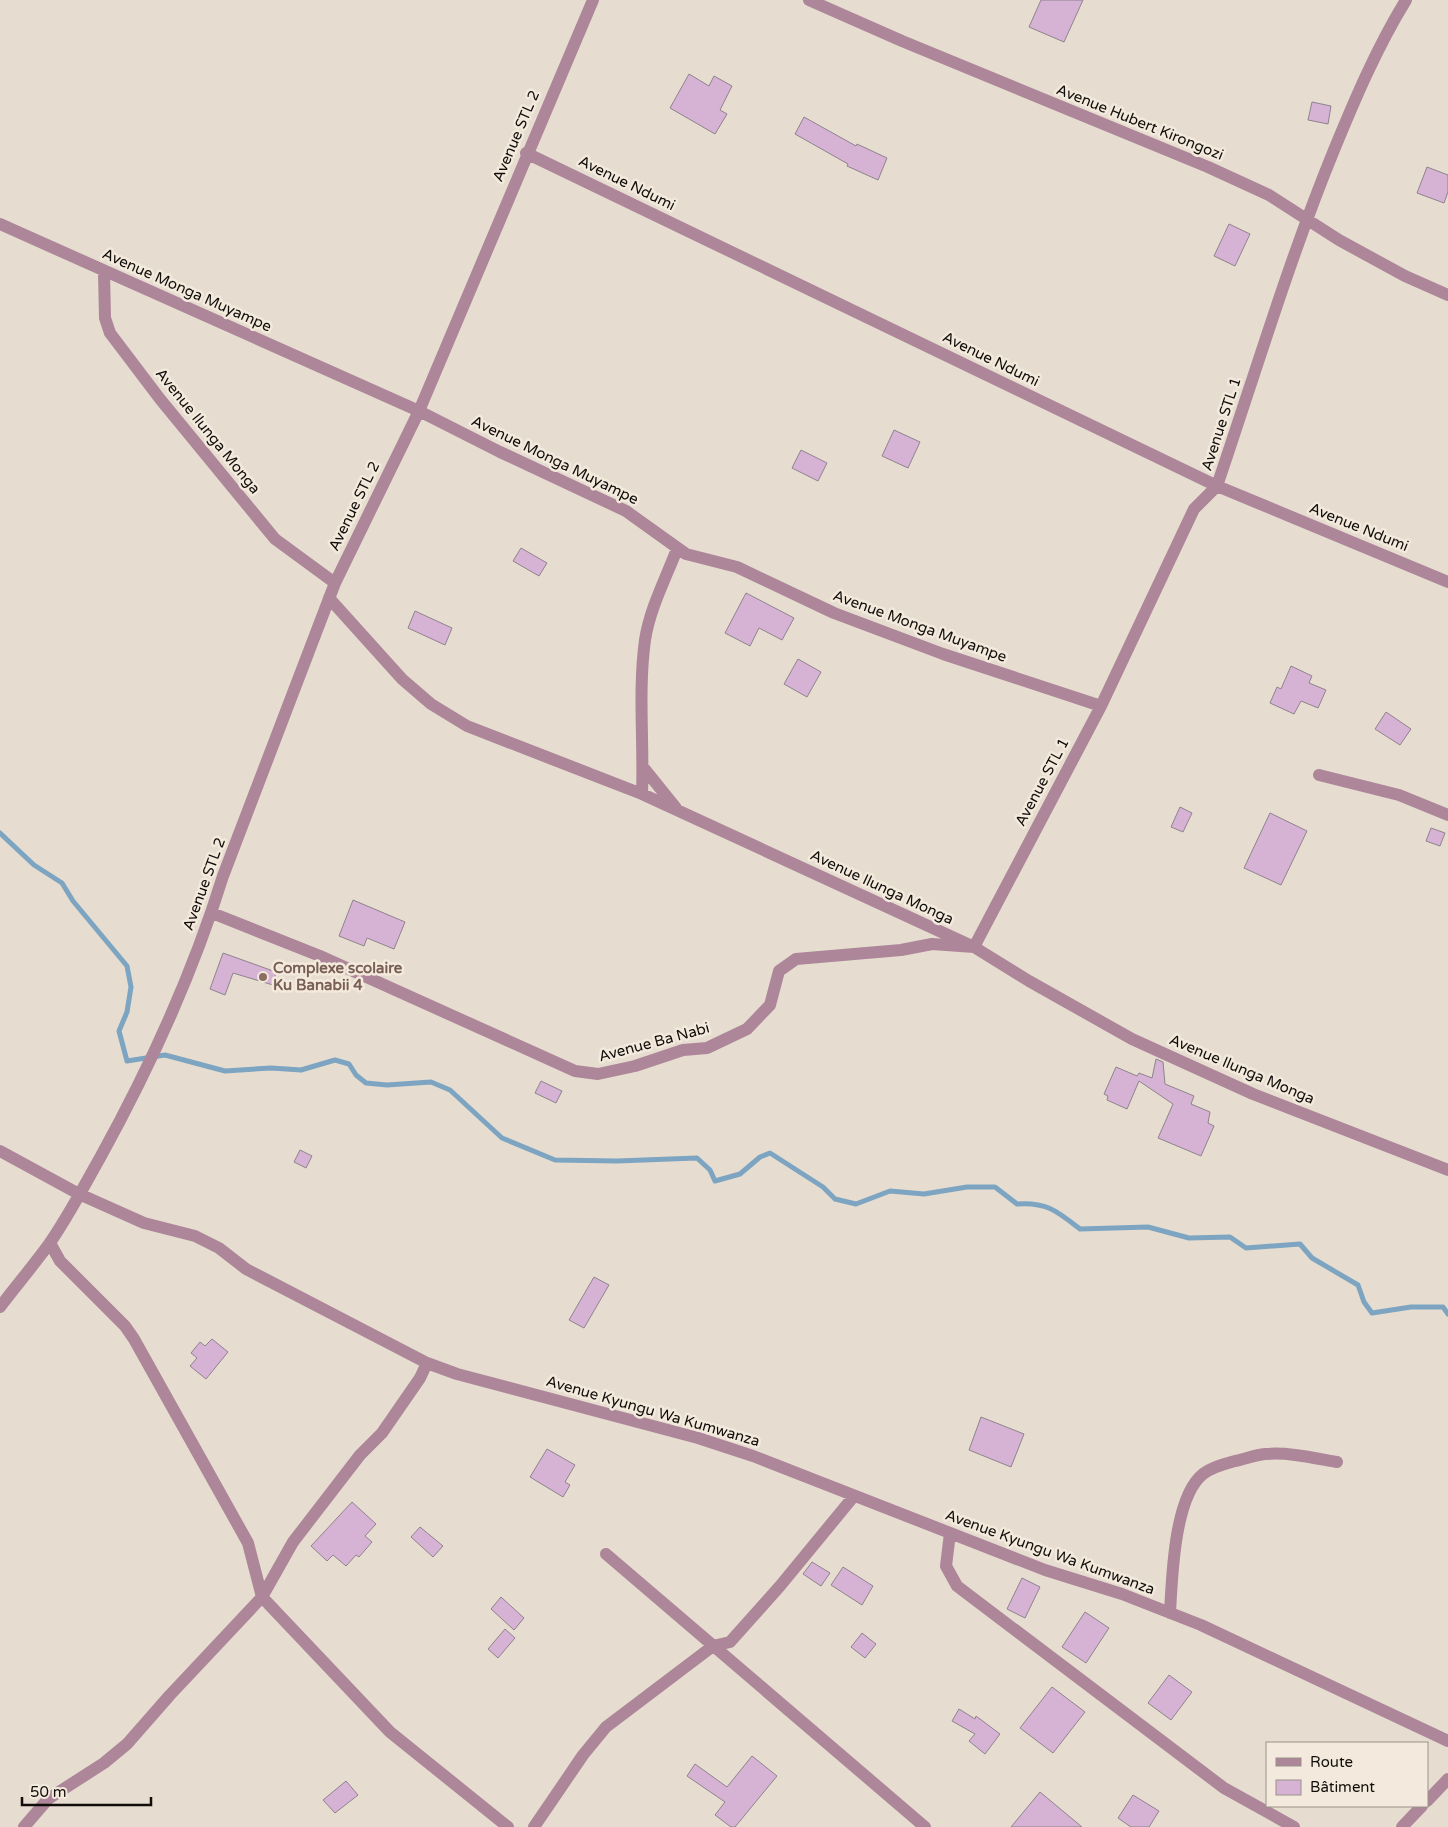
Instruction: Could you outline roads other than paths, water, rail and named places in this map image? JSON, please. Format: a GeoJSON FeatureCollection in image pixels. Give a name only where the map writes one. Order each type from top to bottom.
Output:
{"type":"FeatureCollection","features":[{"type":"Feature","properties":{"kind":"street","name":"Avenue STL 2"},"geometry":{"type":"LineString","coordinates":[[79,1194],[136,1093],[163,1034],[212,913],[223,876],[335,583],[419,410],[526,153],[593,0]]}},
{"type":"Feature","properties":{"kind":"street","name":"Avenue Hubert Kirongozi"},"geometry":{"type":"LineString","coordinates":[[808,0],[902,42],[1208,167],[1269,195],[1339,240],[1405,276],[1448,295]]}},
{"type":"Feature","properties":{"kind":"street","name":"Avenue STL 1"},"geometry":{"type":"LineString","coordinates":[[974,947],[1101,706],[1194,509],[1217,486],[1307,218],[1346,121],[1386,33],[1406,0]]}},
{"type":"Feature","properties":{"kind":"street","name":"Avenue Ndumi"},"geometry":{"type":"LineString","coordinates":[[526,153],[1217,486],[1448,582]]}},
{"type":"Feature","properties":{"kind":"street","name":"Avenue Monga Muyampe"},"geometry":{"type":"LineString","coordinates":[[0,224],[104,272],[419,410],[500,452],[626,511],[686,554],[737,567],[834,613],[943,654],[1101,706]]}},
{"type":"Feature","properties":{"kind":"street","name":"Avenue Ilunga Monga"},"geometry":{"type":"LineString","coordinates":[[104,272],[105,318],[110,333],[160,399],[275,539],[335,583]]}},
{"type":"Feature","properties":{"kind":"street"},"geometry":{"type":"LineString","coordinates":[[642,794],[641,688],[645,639],[649,620],[677,549]]}},
{"type":"Feature","properties":{"kind":"street","name":"Avenue Ilunga Monga"},"geometry":{"type":"LineString","coordinates":[[329,598],[402,679],[431,704],[467,726],[642,794],[974,947],[1028,981],[1132,1039],[1253,1094],[1448,1170]]}},
{"type":"Feature","properties":{"kind":"street"},"geometry":{"type":"LineString","coordinates":[[643,767],[679,811]]}},
{"type":"Feature","properties":{"kind":"street"},"geometry":{"type":"LineString","coordinates":[[1320,775],[1399,795],[1448,815]]}},
{"type":"Feature","properties":{"kind":"street","name":"Avenue Ba Nabi"},"geometry":{"type":"LineString","coordinates":[[212,913],[320,956],[575,1071],[598,1074],[635,1066],[683,1050],[707,1048],[747,1028],[770,1005],[779,971],[796,959],[900,950],[932,944],[974,947]]}},
{"type":"Feature","properties":{"kind":"street","name":"Avenue Kyungu Wa Kumwanza"},"geometry":{"type":"LineString","coordinates":[[0,1151],[79,1194],[144,1222],[195,1236],[220,1248],[246,1269],[428,1364],[457,1374],[698,1438],[753,1456],[1046,1570],[1122,1594],[1201,1625],[1448,1741]]}},
{"type":"Feature","properties":{"kind":"street"},"geometry":{"type":"LineString","coordinates":[[0,1307],[50,1243],[79,1194]]}},
{"type":"Feature","properties":{"kind":"street"},"geometry":{"type":"LineString","coordinates":[[50,1243],[60,1261],[125,1326],[134,1339],[248,1543],[262,1597],[390,1732],[508,1827]]}},
{"type":"Feature","properties":{"kind":"street"},"geometry":{"type":"LineString","coordinates":[[24,1827],[48,1799],[104,1763],[128,1744],[170,1695],[262,1597],[292,1542],[360,1455],[382,1433],[428,1364]]}},
{"type":"Feature","properties":{"kind":"street"},"geometry":{"type":"LineString","coordinates":[[1170,1613],[1173,1554],[1180,1518],[1191,1490],[1202,1474],[1220,1465],[1265,1454],[1297,1455],[1337,1462]]}},
{"type":"Feature","properties":{"kind":"street"},"geometry":{"type":"LineString","coordinates":[[534,1827],[583,1755],[606,1727],[713,1646],[730,1642],[780,1586],[854,1496]]}},
{"type":"Feature","properties":{"kind":"street"},"geometry":{"type":"LineString","coordinates":[[950,1533],[946,1566],[957,1586],[1224,1788],[1294,1827]]}},
{"type":"Feature","properties":{"kind":"street"},"geometry":{"type":"LineString","coordinates":[[606,1554],[925,1827]]}},
{"type":"Feature","properties":{"kind":"street"},"geometry":{"type":"LineString","coordinates":[[1428,1800],[1448,1779]]}},
{"type":"Feature","properties":{"kind":"street"},"geometry":{"type":"LineString","coordinates":[[1402,1827],[1421,1807]]}},
{"type":"Feature","properties":{"kind":"waterway"},"geometry":{"type":"LineString","coordinates":[[0,833],[34,865],[62,883],[73,901],[127,966],[131,987],[127,1012],[119,1031],[127,1061],[165,1055],[225,1071],[271,1068],[301,1070],[335,1060],[349,1064],[356,1075],[366,1083],[387,1085],[431,1082],[450,1090],[502,1138],[555,1160],[617,1161],[697,1158],[710,1170],[715,1181],[740,1174],[760,1157],[770,1153],[823,1187],[835,1199],[856,1204],[890,1191],[924,1194],[967,1187],[995,1187],[1017,1204],[1044,1206],[1065,1217],[1080,1229],[1148,1227],[1189,1238],[1230,1237],[1246,1248],[1300,1244],[1312,1258],[1358,1285],[1364,1302],[1372,1313],[1411,1307],[1443,1307],[1448,1314]]}},
{"type":"Feature","properties":{"kind":"place","name":"Complexe scolaire Ku Banabii 4"},"geometry":{"type":"Point","coordinates":[263,977]}}]}
